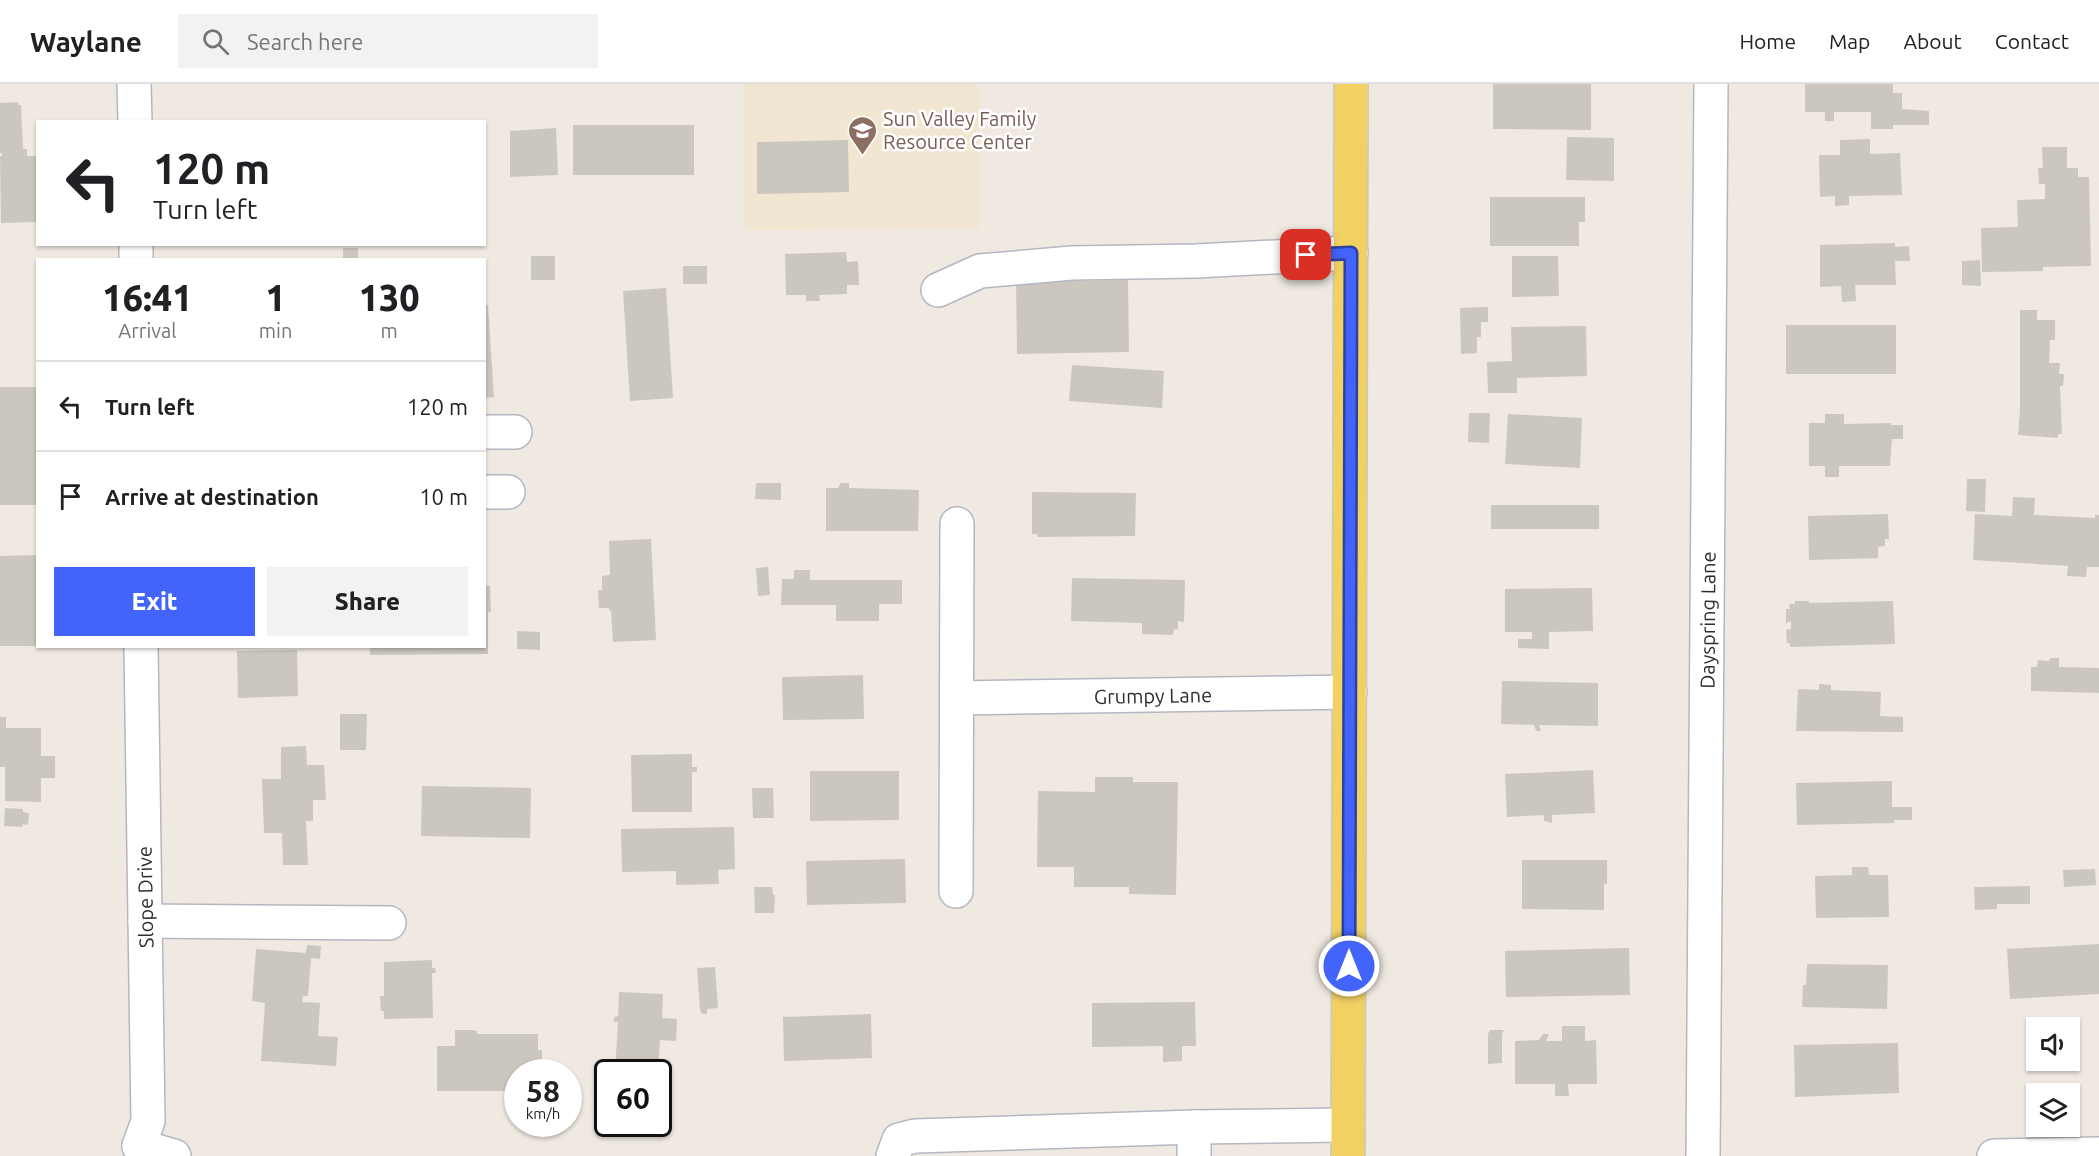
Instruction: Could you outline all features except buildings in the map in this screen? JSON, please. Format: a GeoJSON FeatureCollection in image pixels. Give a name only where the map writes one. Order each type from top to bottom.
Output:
{"type":"FeatureCollection","features":[{"type":"Feature","properties":{"kind":"main road"},"geometry":{"type":"LineString","coordinates":[[1348,1141],[1351,84]]}},
{"type":"Feature","properties":{"kind":"street"},"geometry":{"type":"LineString","coordinates":[[134,84],[135,120]]}},
{"type":"Feature","properties":{"kind":"street","name":"Dayspring Lane"},"geometry":{"type":"LineString","coordinates":[[1703,1156],[1711,84]]}},
{"type":"Feature","properties":{"kind":"street"},"geometry":{"type":"LineString","coordinates":[[938,290],[980,271],[1072,263],[1196,261],[1351,253]]}},
{"type":"Feature","properties":{"kind":"street"},"geometry":{"type":"LineString","coordinates":[[956,891],[957,524]]}},
{"type":"Feature","properties":{"kind":"street","name":"Slope Drive"},"geometry":{"type":"LineString","coordinates":[[130,1151],[148,1121],[141,648]]}},
{"type":"Feature","properties":{"kind":"street","name":"Grumpy Lane"},"geometry":{"type":"LineString","coordinates":[[957,698],[1350,692]]}},
{"type":"Feature","properties":{"kind":"street"},"geometry":{"type":"LineString","coordinates":[[145,921],[389,923]]}},
{"type":"Feature","properties":{"kind":"street"},"geometry":{"type":"LineString","coordinates":[[893,1156],[899,1140],[915,1136],[1348,1141]]}},
{"type":"Feature","properties":{"kind":"street"},"geometry":{"type":"LineString","coordinates":[[130,1151],[174,1156]]}},
{"type":"Feature","properties":{"kind":"street"},"geometry":{"type":"LineString","coordinates":[[1994,1156],[2099,1154]]}},
{"type":"Feature","properties":{"kind":"shaded area","name":"Sun Valley Family Resource Center"},"geometry":{"type":"Polygon","coordinates":[[[744,84],[979,84],[979,229],[744,230],[744,84]]]}},
{"type":"Feature","properties":{"kind":"place","name":"Sun Valley Family Resource Center"},"geometry":{"type":"Point","coordinates":[862,156]}},
{"type":"Feature","properties":{"kind":"route"},"geometry":{"type":"LineString","coordinates":[[1306,255],[1351,253],[1349,966]]}}]}
